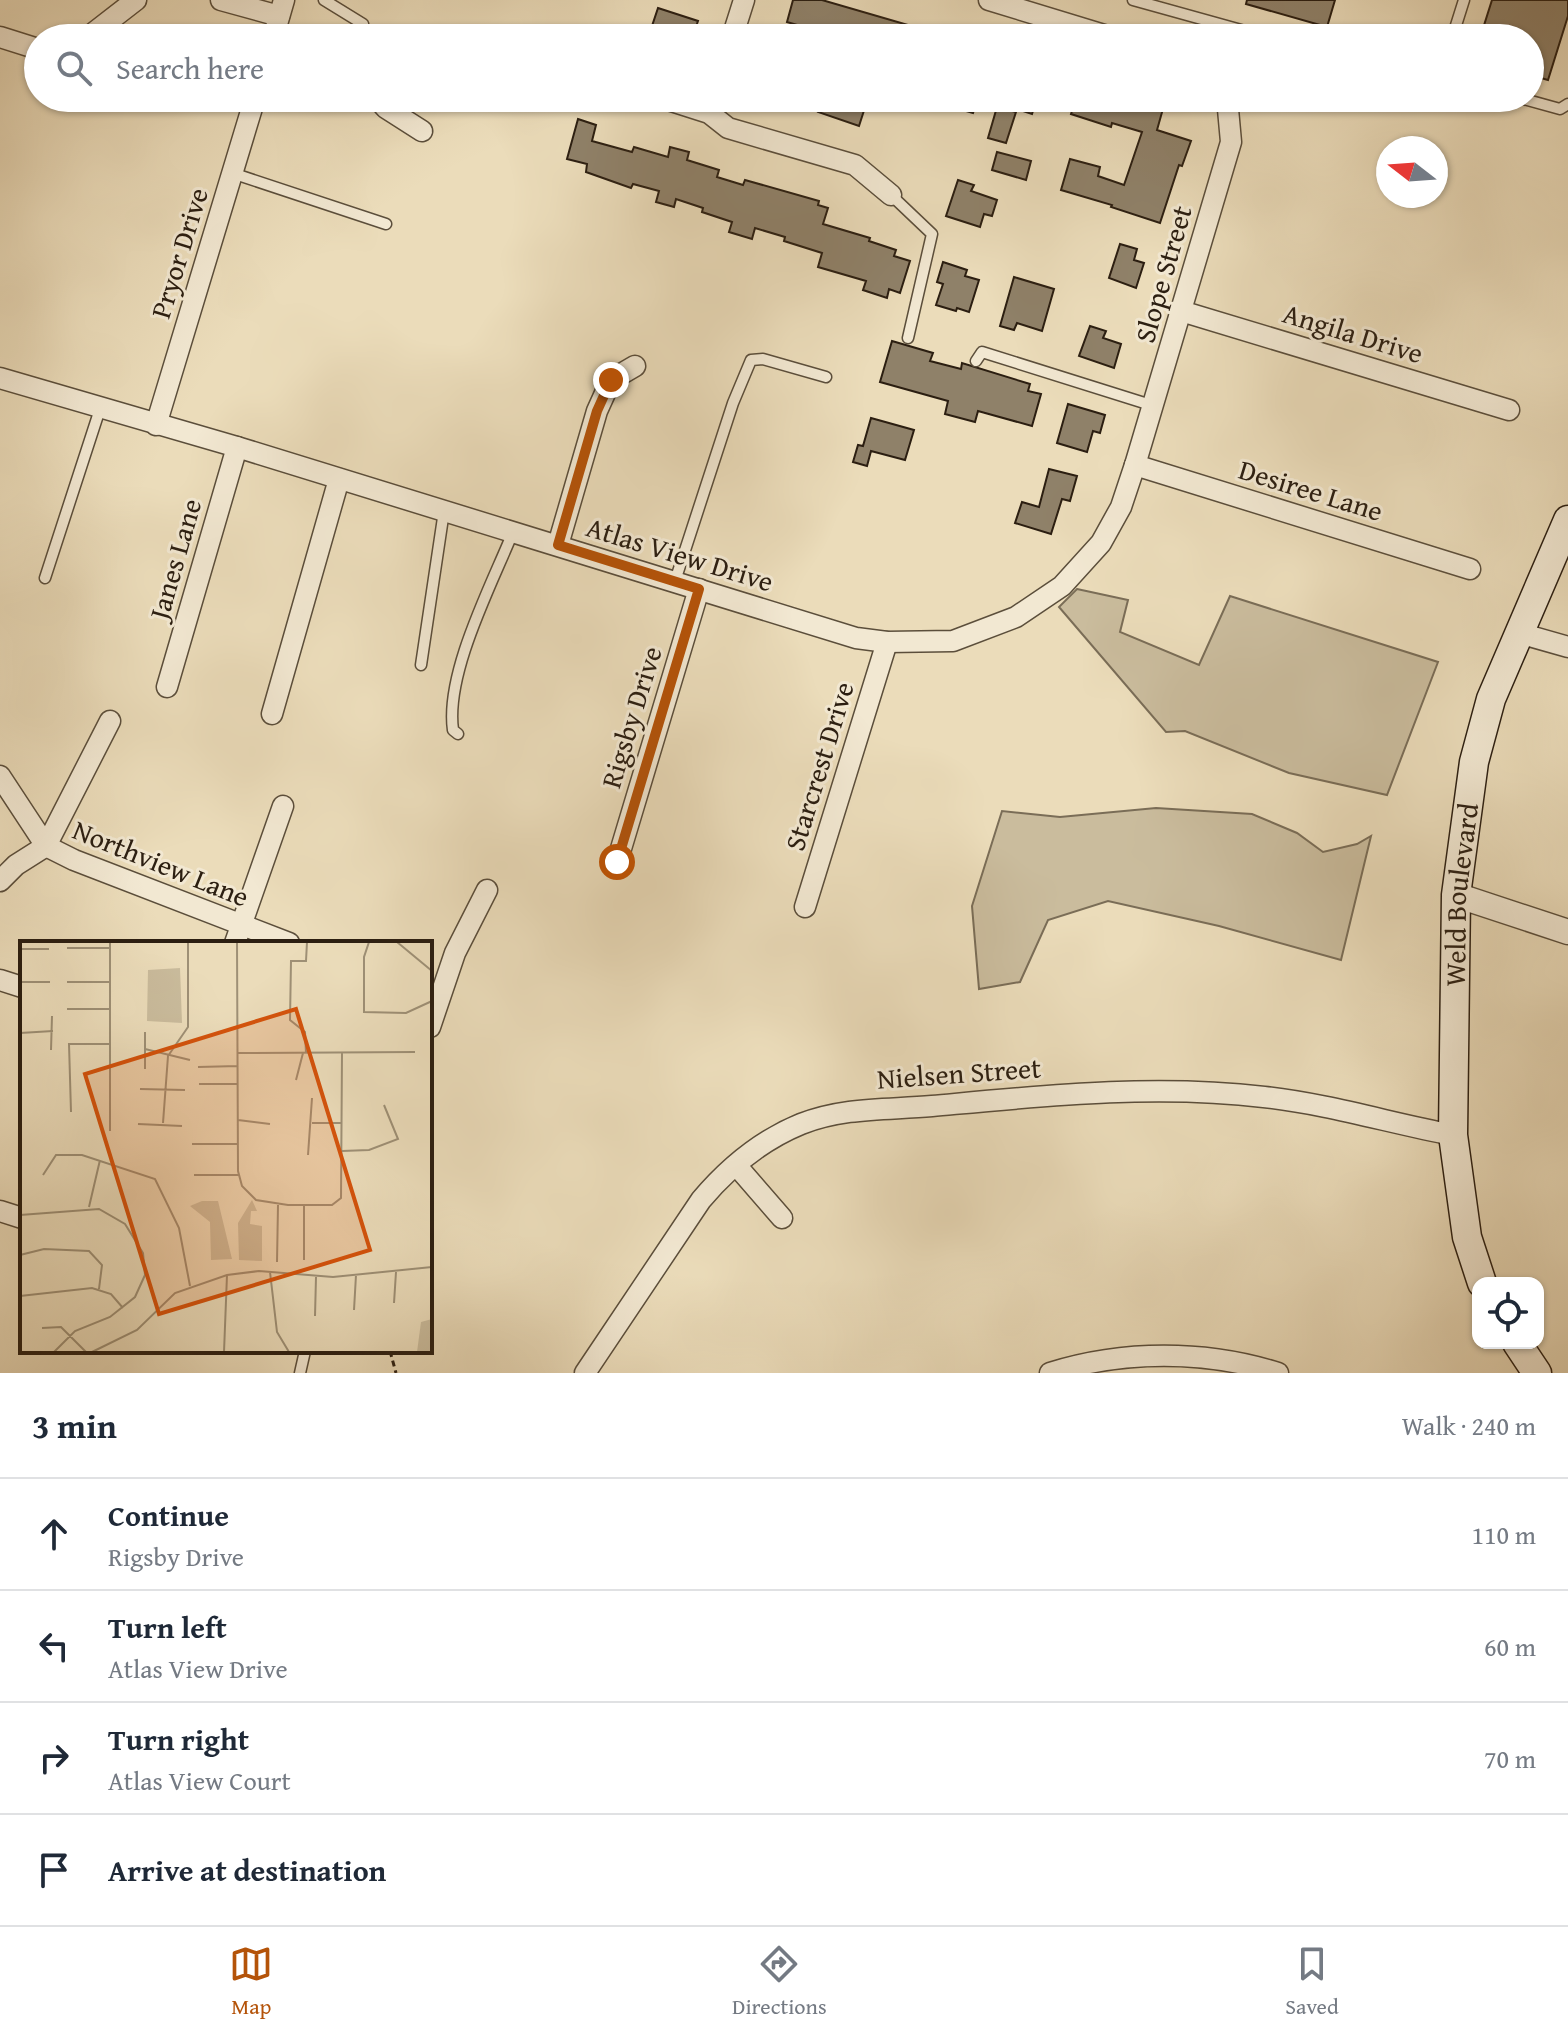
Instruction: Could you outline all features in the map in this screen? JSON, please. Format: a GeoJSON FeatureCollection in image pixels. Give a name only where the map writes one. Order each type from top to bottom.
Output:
{"type":"FeatureCollection","features":[{"type":"Feature","properties":{"kind":"main road","name":"Weld Boulevard"},"geometry":{"type":"LineString","coordinates":[[1480,1277],[1467,1237],[1453,1135],[1456,895],[1474,762],[1491,699],[1568,520]]}},
{"type":"Feature","properties":{"kind":"main road"},"geometry":{"type":"LineString","coordinates":[[1521,1349],[1537,1373]]}},
{"type":"Feature","properties":{"kind":"street"},"geometry":{"type":"LineString","coordinates":[[105,24],[136,0]]}},
{"type":"Feature","properties":{"kind":"street"},"geometry":{"type":"LineString","coordinates":[[221,0],[282,8]]}},
{"type":"Feature","properties":{"kind":"street"},"geometry":{"type":"LineString","coordinates":[[736,24],[744,0]]}},
{"type":"Feature","properties":{"kind":"street"},"geometry":{"type":"LineString","coordinates":[[989,0],[1068,24]]}},
{"type":"Feature","properties":{"kind":"street"},"geometry":{"type":"LineString","coordinates":[[0,37],[24,45]]}},
{"type":"Feature","properties":{"kind":"street","name":"Pryor Drive"},"geometry":{"type":"LineString","coordinates":[[156,425],[251,112]]}},
{"type":"Feature","properties":{"kind":"street"},"geometry":{"type":"LineString","coordinates":[[392,112],[422,131]]}},
{"type":"Feature","properties":{"kind":"street"},"geometry":{"type":"LineString","coordinates":[[716,112],[728,128],[855,165],[891,195]]}},
{"type":"Feature","properties":{"kind":"street","name":"Slope Street"},"geometry":{"type":"LineString","coordinates":[[1135,465],[1231,142],[1228,112]]}},
{"type":"Feature","properties":{"kind":"street","name":"Angila Drive"},"geometry":{"type":"LineString","coordinates":[[1181,311],[1509,410]]}},
{"type":"Feature","properties":{"kind":"street"},"geometry":{"type":"LineString","coordinates":[[558,545],[597,411],[611,380],[635,366]]}},
{"type":"Feature","properties":{"kind":"street","name":"Atlas View Drive"},"geometry":{"type":"LineString","coordinates":[[0,378],[237,447],[856,638],[887,642],[953,641],[1016,617],[1062,586],[1101,543],[1121,507],[1135,465]]}},
{"type":"Feature","properties":{"kind":"street","name":"Janes Lane"},"geometry":{"type":"LineString","coordinates":[[167,687],[237,447]]}},
{"type":"Feature","properties":{"kind":"street","name":"Desiree Lane"},"geometry":{"type":"LineString","coordinates":[[1135,465],[1470,569]]}},
{"type":"Feature","properties":{"kind":"street"},"geometry":{"type":"LineString","coordinates":[[272,714],[339,479]]}},
{"type":"Feature","properties":{"kind":"street","name":"Rigsby Drive"},"geometry":{"type":"LineString","coordinates":[[617,862],[699,589]]}},
{"type":"Feature","properties":{"kind":"street"},"geometry":{"type":"LineString","coordinates":[[1519,633],[1568,647]]}},
{"type":"Feature","properties":{"kind":"street","name":"Starcrest Drive"},"geometry":{"type":"LineString","coordinates":[[805,907],[887,642]]}},
{"type":"Feature","properties":{"kind":"street"},"geometry":{"type":"LineString","coordinates":[[0,881],[16,865],[46,846],[110,721]]}},
{"type":"Feature","properties":{"kind":"street","name":"Northview Lane"},"geometry":{"type":"LineString","coordinates":[[0,776],[46,846],[238,934],[278,941]]}},
{"type":"Feature","properties":{"kind":"street"},"geometry":{"type":"LineString","coordinates":[[238,934],[283,806]]}},
{"type":"Feature","properties":{"kind":"street"},"geometry":{"type":"LineString","coordinates":[[434,996],[487,890]]}},
{"type":"Feature","properties":{"kind":"street"},"geometry":{"type":"LineString","coordinates":[[1456,895],[1568,932]]}},
{"type":"Feature","properties":{"kind":"street"},"geometry":{"type":"LineString","coordinates":[[0,980],[20,986]]}},
{"type":"Feature","properties":{"kind":"street","name":"Nielsen Street"},"geometry":{"type":"LineString","coordinates":[[585,1373],[701,1200],[736,1165],[777,1135],[846,1111],[1091,1091],[1229,1093],[1327,1107],[1453,1135]]}},
{"type":"Feature","properties":{"kind":"street"},"geometry":{"type":"LineString","coordinates":[[736,1165],[782,1218]]}},
{"type":"Feature","properties":{"kind":"street"},"geometry":{"type":"LineString","coordinates":[[0,1211],[20,1217]]}},
{"type":"Feature","properties":{"kind":"street"},"geometry":{"type":"LineString","coordinates":[[1050,1373],[1113,1359],[1171,1356],[1229,1361],[1278,1373]]}},
{"type":"Feature","properties":{"kind":"lane"},"geometry":{"type":"LineString","coordinates":[[324,0],[363,24]]}},
{"type":"Feature","properties":{"kind":"lane"},"geometry":{"type":"LineString","coordinates":[[1133,0],[1220,24]]}},
{"type":"Feature","properties":{"kind":"lane"},"geometry":{"type":"LineString","coordinates":[[1456,24],[1464,0]]}},
{"type":"Feature","properties":{"kind":"lane"},"geometry":{"type":"LineString","coordinates":[[1544,105],[1560,109],[1568,104]]}},
{"type":"Feature","properties":{"kind":"lane"},"geometry":{"type":"LineString","coordinates":[[232,173],[386,224]]}},
{"type":"Feature","properties":{"kind":"lane"},"geometry":{"type":"LineString","coordinates":[[891,195],[932,234],[908,338]]}},
{"type":"Feature","properties":{"kind":"lane"},"geometry":{"type":"LineString","coordinates":[[976,361],[982,352],[1154,406]]}},
{"type":"Feature","properties":{"kind":"lane"},"geometry":{"type":"LineString","coordinates":[[675,581],[733,403],[751,360],[763,359],[826,377]]}},
{"type":"Feature","properties":{"kind":"lane"},"geometry":{"type":"LineString","coordinates":[[45,578],[100,409]]}},
{"type":"Feature","properties":{"kind":"lane"},"geometry":{"type":"LineString","coordinates":[[421,665],[444,511]]}},
{"type":"Feature","properties":{"kind":"lane"},"geometry":{"type":"LineString","coordinates":[[458,734],[453,730],[451,716],[460,674],[487,588],[497,573],[513,532]]}},
{"type":"Feature","properties":{"kind":"lane"},"geometry":{"type":"LineString","coordinates":[[300,1373],[305,1353]]}},
{"type":"Feature","properties":{"kind":"path"},"geometry":{"type":"LineString","coordinates":[[391,1353],[396,1373]]}},
{"type":"Feature","properties":{"kind":"shaded area"},"geometry":{"type":"Polygon","coordinates":[[[1077,589],[1128,600],[1120,632],[1199,665],[1230,596],[1438,662],[1387,795],[1289,773],[1185,731],[1166,732],[1059,607],[1077,589]]]}},
{"type":"Feature","properties":{"kind":"shaded area"},"geometry":{"type":"Polygon","coordinates":[[[1156,808],[1252,814],[1297,833],[1323,852],[1357,844],[1371,836],[1341,960],[1219,926],[1108,901],[1048,920],[1020,982],[979,989],[972,906],[1002,811],[1060,817],[1156,808]]]}},
{"type":"Feature","properties":{"kind":"building"},"geometry":{"type":"Polygon","coordinates":[[[793,0],[822,0],[905,24],[794,24],[787,22],[793,0]]]}},
{"type":"Feature","properties":{"kind":"building"},"geometry":{"type":"Polygon","coordinates":[[[1247,0],[1335,0],[1328,24],[1316,24],[1246,4],[1247,0]]]}},
{"type":"Feature","properties":{"kind":"building"},"geometry":{"type":"Polygon","coordinates":[[[1492,0],[1568,0],[1568,16],[1548,80],[1544,79],[1544,24],[1484,24],[1492,0]]]}},
{"type":"Feature","properties":{"kind":"building"},"geometry":{"type":"Polygon","coordinates":[[[658,8],[698,21],[697,24],[653,24],[658,8]]]}},
{"type":"Feature","properties":{"kind":"building"},"geometry":{"type":"Polygon","coordinates":[[[818,112],[864,112],[859,126],[818,112]]]}},
{"type":"Feature","properties":{"kind":"building"},"geometry":{"type":"Polygon","coordinates":[[[996,112],[1016,112],[1006,143],[988,138],[996,112]]]}},
{"type":"Feature","properties":{"kind":"building"},"geometry":{"type":"Polygon","coordinates":[[[1162,112],[1157,130],[1191,141],[1182,166],[1179,165],[1160,223],[1061,190],[1070,159],[1100,167],[1098,176],[1124,185],[1142,132],[1112,123],[1111,127],[1071,114],[1162,112]]]}},
{"type":"Feature","properties":{"kind":"building"},"geometry":{"type":"Polygon","coordinates":[[[578,119],[596,125],[592,141],[632,152],[634,147],[668,157],[670,147],[689,152],[687,160],[719,170],[717,177],[743,185],[745,180],[819,201],[818,205],[828,208],[823,224],[870,238],[869,241],[896,250],[894,256],[910,261],[900,293],[889,289],[887,298],[863,290],[866,281],[818,267],[822,253],[784,241],[785,237],[755,228],[752,239],[729,232],[732,222],[702,212],[703,208],[676,199],[674,207],[656,202],[659,191],[633,184],[631,188],[586,172],[587,164],[567,159],[578,119]]]}},
{"type":"Feature","properties":{"kind":"building"},"geometry":{"type":"Polygon","coordinates":[[[997,152],[1031,161],[1026,180],[992,170],[997,152]]]}},
{"type":"Feature","properties":{"kind":"building"},"geometry":{"type":"Polygon","coordinates":[[[958,180],[974,185],[971,191],[997,200],[992,216],[984,214],[980,227],[946,216],[958,180]]]}},
{"type":"Feature","properties":{"kind":"building"},"geometry":{"type":"Polygon","coordinates":[[[1120,244],[1137,249],[1134,260],[1144,263],[1136,288],[1109,278],[1120,244]]]}},
{"type":"Feature","properties":{"kind":"building"},"geometry":{"type":"Polygon","coordinates":[[[943,262],[967,270],[965,276],[979,280],[969,312],[936,305],[943,284],[937,282],[943,262]]]}},
{"type":"Feature","properties":{"kind":"building"},"geometry":{"type":"Polygon","coordinates":[[[1014,277],[1054,289],[1042,331],[1017,323],[1014,330],[1000,326],[1014,277]]]}},
{"type":"Feature","properties":{"kind":"building"},"geometry":{"type":"Polygon","coordinates":[[[1090,326],[1106,331],[1103,338],[1121,344],[1114,368],[1079,356],[1090,326]]]}},
{"type":"Feature","properties":{"kind":"building"},"geometry":{"type":"Polygon","coordinates":[[[892,341],[933,353],[930,361],[961,369],[962,363],[1030,384],[1028,391],[1041,394],[1032,426],[978,411],[975,422],[945,414],[948,401],[880,382],[892,341]]]}},
{"type":"Feature","properties":{"kind":"building"},"geometry":{"type":"Polygon","coordinates":[[[1068,404],[1105,415],[1100,433],[1093,431],[1087,452],[1057,443],[1068,404]]]}},
{"type":"Feature","properties":{"kind":"building"},"geometry":{"type":"Polygon","coordinates":[[[871,418],[914,430],[905,460],[871,451],[867,466],[853,462],[858,445],[863,446],[871,418]]]}},
{"type":"Feature","properties":{"kind":"building"},"geometry":{"type":"Polygon","coordinates":[[[1049,469],[1077,476],[1070,501],[1062,499],[1051,534],[1015,523],[1022,502],[1039,507],[1049,469]]]}},
{"type":"Feature","properties":{"kind":"route"},"geometry":{"type":"LineString","coordinates":[[611,380],[597,411],[558,545],[699,589],[617,862]]}}]}
